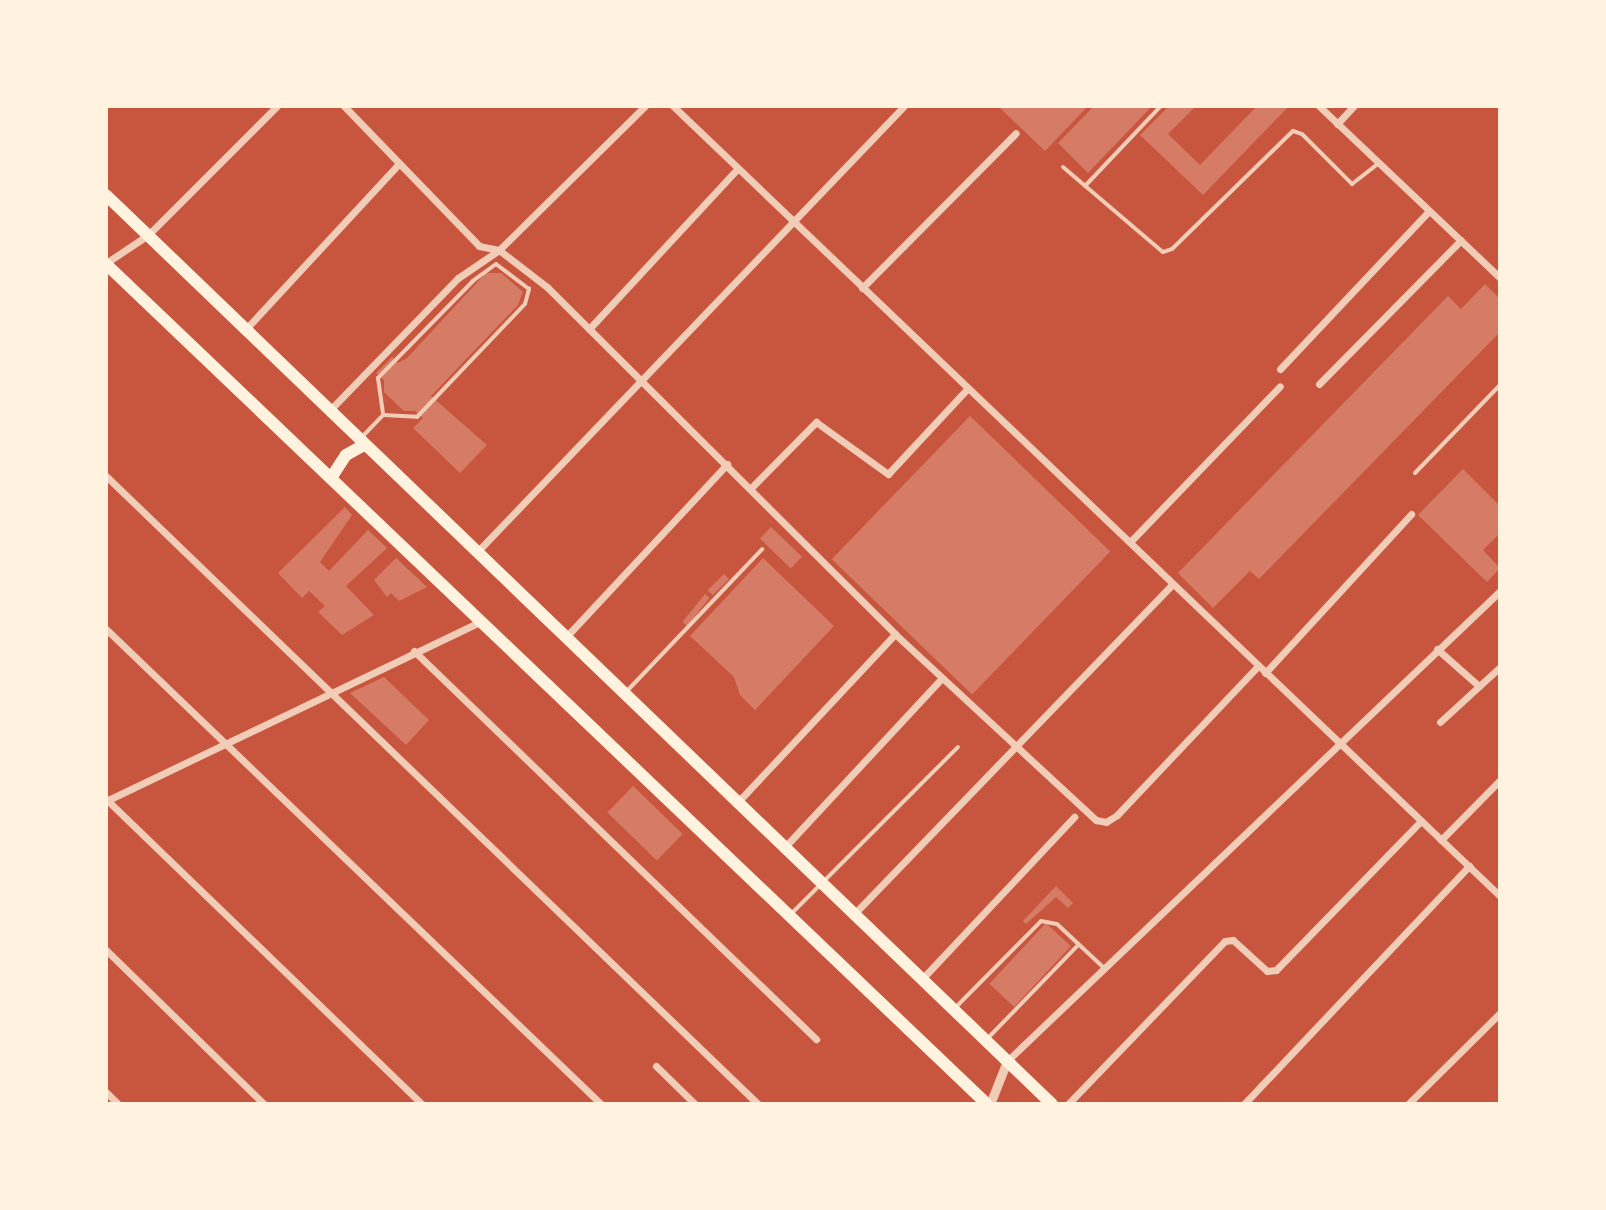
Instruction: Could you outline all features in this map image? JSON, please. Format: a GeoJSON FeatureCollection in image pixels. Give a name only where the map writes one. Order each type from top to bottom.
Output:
{"type":"FeatureCollection","features":[{"type":"Feature","properties":{"kind":"main road"},"geometry":{"type":"LineString","coordinates":[[106,195],[622,696],[1052,1104]]}},
{"type":"Feature","properties":{"kind":"main road"},"geometry":{"type":"LineString","coordinates":[[106,264],[988,1104]]}},
{"type":"Feature","properties":{"kind":"main road"},"geometry":{"type":"LineString","coordinates":[[331,478],[346,455],[362,443]]}},
{"type":"Feature","properties":{"kind":"street"},"geometry":{"type":"LineString","coordinates":[[106,264],[148,235],[277,106]]}},
{"type":"Feature","properties":{"kind":"street"},"geometry":{"type":"LineString","coordinates":[[344,106],[397,166],[479,246],[499,250],[547,287],[895,634],[1083,810],[1106,822],[1258,666]]}},
{"type":"Feature","properties":{"kind":"street"},"geometry":{"type":"LineString","coordinates":[[329,411],[458,278],[499,250],[645,106]]}},
{"type":"Feature","properties":{"kind":"street"},"geometry":{"type":"LineString","coordinates":[[477,552],[640,378],[904,106]]}},
{"type":"Feature","properties":{"kind":"street"},"geometry":{"type":"LineString","coordinates":[[1319,106],[1498,272]]}},
{"type":"Feature","properties":{"kind":"street"},"geometry":{"type":"LineString","coordinates":[[1337,124],[1354,106]]}},
{"type":"Feature","properties":{"kind":"street"},"geometry":{"type":"LineString","coordinates":[[679,108],[967,389],[1500,896]]}},
{"type":"Feature","properties":{"kind":"street"},"geometry":{"type":"LineString","coordinates":[[862,288],[1016,133]]}},
{"type":"Feature","properties":{"kind":"street"},"geometry":{"type":"LineString","coordinates":[[244,331],[397,166]]}},
{"type":"Feature","properties":{"kind":"street"},"geometry":{"type":"LineString","coordinates":[[589,329],[738,168]]}},
{"type":"Feature","properties":{"kind":"street"},"geometry":{"type":"LineString","coordinates":[[1280,369],[1429,211]]}},
{"type":"Feature","properties":{"kind":"street"},"geometry":{"type":"LineString","coordinates":[[1319,384],[1461,240]]}},
{"type":"Feature","properties":{"kind":"street"},"geometry":{"type":"LineString","coordinates":[[1130,542],[1280,386]]}},
{"type":"Feature","properties":{"kind":"street"},"geometry":{"type":"LineString","coordinates":[[751,488],[816,422],[825,424],[879,472],[888,474],[967,389]]}},
{"type":"Feature","properties":{"kind":"street"},"geometry":{"type":"LineString","coordinates":[[565,638],[727,464]]}},
{"type":"Feature","properties":{"kind":"street"},"geometry":{"type":"LineString","coordinates":[[106,476],[758,1104]]}},
{"type":"Feature","properties":{"kind":"street"},"geometry":{"type":"LineString","coordinates":[[1265,673],[1411,514]]}},
{"type":"Feature","properties":{"kind":"street"},"geometry":{"type":"LineString","coordinates":[[853,915],[1172,585]]}},
{"type":"Feature","properties":{"kind":"street"},"geometry":{"type":"LineString","coordinates":[[988,1104],[1007,1061],[1500,591]]}},
{"type":"Feature","properties":{"kind":"street"},"geometry":{"type":"LineString","coordinates":[[422,1104],[107,800],[481,621]]}},
{"type":"Feature","properties":{"kind":"street"},"geometry":{"type":"LineString","coordinates":[[106,629],[601,1104]]}},
{"type":"Feature","properties":{"kind":"street"},"geometry":{"type":"LineString","coordinates":[[736,804],[895,634]]}},
{"type":"Feature","properties":{"kind":"street"},"geometry":{"type":"LineString","coordinates":[[1437,649],[1479,686]]}},
{"type":"Feature","properties":{"kind":"street"},"geometry":{"type":"LineString","coordinates":[[414,651],[816,1039]]}},
{"type":"Feature","properties":{"kind":"street"},"geometry":{"type":"LineString","coordinates":[[1440,722],[1500,667]]}},
{"type":"Feature","properties":{"kind":"street"},"geometry":{"type":"LineString","coordinates":[[783,849],[942,678]]}},
{"type":"Feature","properties":{"kind":"street"},"geometry":{"type":"LineString","coordinates":[[1441,840],[1500,780]]}},
{"type":"Feature","properties":{"kind":"street"},"geometry":{"type":"LineString","coordinates":[[921,980],[1074,817]]}},
{"type":"Feature","properties":{"kind":"street"},"geometry":{"type":"LineString","coordinates":[[1068,1104],[1229,939],[1271,971],[1421,821]]}},
{"type":"Feature","properties":{"kind":"street"},"geometry":{"type":"LineString","coordinates":[[1244,1104],[1469,866]]}},
{"type":"Feature","properties":{"kind":"street"},"geometry":{"type":"LineString","coordinates":[[106,950],[264,1104]]}},
{"type":"Feature","properties":{"kind":"street"},"geometry":{"type":"LineString","coordinates":[[1408,1104],[1500,1013]]}},
{"type":"Feature","properties":{"kind":"street"},"geometry":{"type":"LineString","coordinates":[[656,1066],[695,1104]]}},
{"type":"Feature","properties":{"kind":"street"},"geometry":{"type":"LineString","coordinates":[[106,1092],[118,1104]]}},
{"type":"Feature","properties":{"kind":"lane"},"geometry":{"type":"LineString","coordinates":[[1085,186],[1161,106]]}},
{"type":"Feature","properties":{"kind":"lane"},"geometry":{"type":"LineString","coordinates":[[1063,167],[1159,250],[1168,252],[1293,131],[1302,134],[1352,184],[1379,163]]}},
{"type":"Feature","properties":{"kind":"lane"},"geometry":{"type":"LineString","coordinates":[[362,443],[383,415],[378,378],[473,281],[496,264],[529,289],[525,304],[417,417],[383,415]]}},
{"type":"Feature","properties":{"kind":"lane"},"geometry":{"type":"LineString","coordinates":[[1415,473],[1500,385]]}},
{"type":"Feature","properties":{"kind":"lane"},"geometry":{"type":"LineString","coordinates":[[622,696],[762,549]]}},
{"type":"Feature","properties":{"kind":"lane"},"geometry":{"type":"LineString","coordinates":[[789,915],[958,747]]}},
{"type":"Feature","properties":{"kind":"lane"},"geometry":{"type":"LineString","coordinates":[[954,1010],[1041,921],[1057,924],[1103,967]]}},
{"type":"Feature","properties":{"kind":"lane"},"geometry":{"type":"LineString","coordinates":[[985,1040],[1078,945]]}},
{"type":"Feature","properties":{"kind":"building"},"geometry":{"type":"Polygon","coordinates":[[[998,106],[1088,106],[1045,151],[998,106]]]}},
{"type":"Feature","properties":{"kind":"building"},"geometry":{"type":"Polygon","coordinates":[[[1094,106],[1152,106],[1088,173],[1058,143],[1094,106]]]}},
{"type":"Feature","properties":{"kind":"building"},"geometry":{"type":"Polygon","coordinates":[[[1169,106],[1196,106],[1168,134],[1200,165],[1257,106],[1289,106],[1203,195],[1140,135],[1169,106]]]}},
{"type":"Feature","properties":{"kind":"building"},"geometry":{"type":"Polygon","coordinates":[[[486,273],[501,273],[523,292],[518,305],[431,396],[487,445],[460,473],[413,428],[423,418],[415,411],[404,411],[384,392],[384,380],[376,373],[392,357],[398,363],[407,358],[486,273]]]}},
{"type":"Feature","properties":{"kind":"building"},"geometry":{"type":"Polygon","coordinates":[[[1485,284],[1500,299],[1500,332],[1259,579],[1250,571],[1213,608],[1178,573],[1448,296],[1461,309],[1485,284]]]}},
{"type":"Feature","properties":{"kind":"building"},"geometry":{"type":"Polygon","coordinates":[[[970,416],[1110,551],[972,695],[832,559],[970,416]]]}},
{"type":"Feature","properties":{"kind":"building"},"geometry":{"type":"Polygon","coordinates":[[[1463,469],[1500,506],[1500,533],[1483,550],[1500,568],[1487,582],[1418,515],[1463,469]]]}},
{"type":"Feature","properties":{"kind":"building"},"geometry":{"type":"Polygon","coordinates":[[[345,507],[352,515],[320,562],[329,571],[368,530],[387,548],[346,586],[374,615],[342,635],[318,612],[325,606],[309,591],[302,598],[278,573],[345,507]]]}},
{"type":"Feature","properties":{"kind":"building"},"geometry":{"type":"Polygon","coordinates":[[[771,527],[802,557],[791,568],[760,539],[771,527]]]}},
{"type":"Feature","properties":{"kind":"building"},"geometry":{"type":"Polygon","coordinates":[[[396,558],[427,587],[399,601],[391,593],[387,597],[374,580],[396,558]]]}},
{"type":"Feature","properties":{"kind":"building"},"geometry":{"type":"Polygon","coordinates":[[[763,558],[834,626],[755,710],[740,695],[734,677],[690,636],[763,558]]]}},
{"type":"Feature","properties":{"kind":"building"},"geometry":{"type":"Polygon","coordinates":[[[724,574],[729,579],[713,595],[708,590],[724,574]]]}},
{"type":"Feature","properties":{"kind":"building"},"geometry":{"type":"Polygon","coordinates":[[[705,594],[710,598],[687,626],[682,622],[705,594]]]}},
{"type":"Feature","properties":{"kind":"building"},"geometry":{"type":"Polygon","coordinates":[[[384,677],[429,720],[406,745],[350,693],[384,677]]]}},
{"type":"Feature","properties":{"kind":"building"},"geometry":{"type":"Polygon","coordinates":[[[633,786],[683,834],[657,861],[607,813],[633,786]]]}},
{"type":"Feature","properties":{"kind":"building"},"geometry":{"type":"Polygon","coordinates":[[[1056,886],[1073,903],[1068,908],[1056,897],[1026,924],[1023,921],[1056,886]]]}},
{"type":"Feature","properties":{"kind":"building"},"geometry":{"type":"Polygon","coordinates":[[[1046,923],[1071,946],[1014,1007],[989,984],[1046,923]]]}}]}
